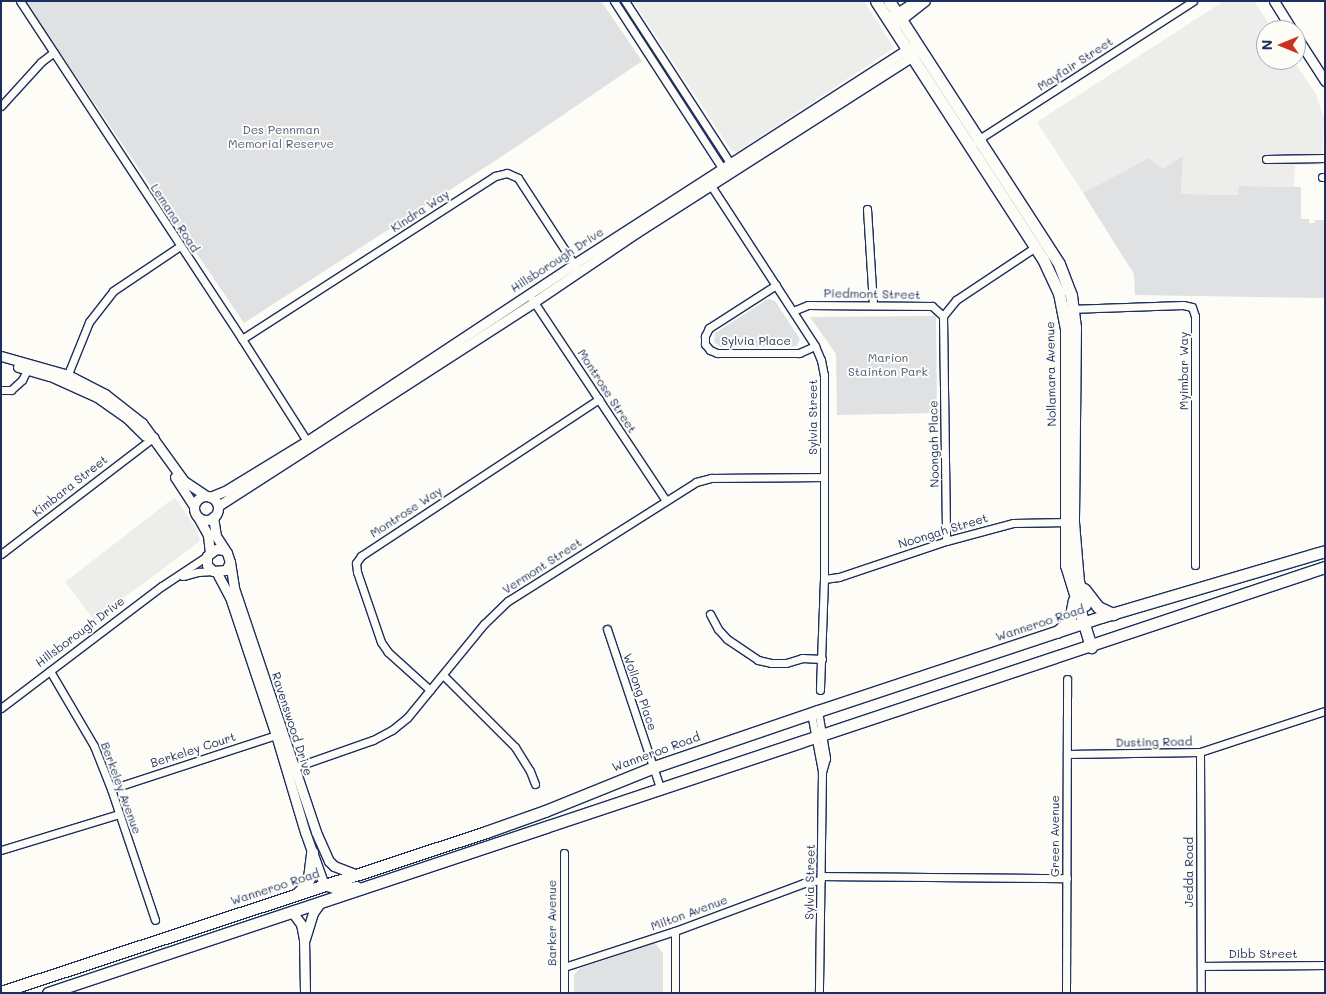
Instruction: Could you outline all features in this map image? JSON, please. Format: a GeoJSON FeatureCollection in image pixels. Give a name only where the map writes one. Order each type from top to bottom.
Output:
{"type":"FeatureCollection","features":[{"type":"Feature","properties":{"kind":"main road","name":"Nollamara Avenue"},"geometry":{"type":"LineString","coordinates":[[876,1],[895,19],[919,47],[974,142],[1039,244],[1058,264],[1068,309],[1066,329],[1069,522],[1066,565],[1074,596],[1087,622]]}},
{"type":"Feature","properties":{"kind":"main road","name":"Nollamara Avenue"},"geometry":{"type":"LineString","coordinates":[[889,1],[908,53],[974,142]]}},
{"type":"Feature","properties":{"kind":"main road","name":"Nollamara Avenue"},"geometry":{"type":"LineString","coordinates":[[1069,522],[1077,576],[1094,646]]}},
{"type":"Feature","properties":{"kind":"main road","name":"Wanneroo Road"},"geometry":{"type":"LineString","coordinates":[[1,992],[545,811],[654,766],[815,712],[1087,622],[1324,553]]}},
{"type":"Feature","properties":{"kind":"main road"},"geometry":{"type":"LineString","coordinates":[[48,993],[1094,646],[1325,567]]}},
{"type":"Feature","properties":{"kind":"main road"},"geometry":{"type":"LineString","coordinates":[[1077,576],[1090,599],[1098,607],[1113,614]]}},
{"type":"Feature","properties":{"kind":"main road"},"geometry":{"type":"LineString","coordinates":[[1057,632],[1072,616],[1074,596]]}},
{"type":"Feature","properties":{"kind":"main road"},"geometry":{"type":"LineString","coordinates":[[296,895],[310,878],[312,852]]}},
{"type":"Feature","properties":{"kind":"street","name":"Lemana Road"},"geometry":{"type":"LineString","coordinates":[[20,1],[242,339],[308,444]]}},
{"type":"Feature","properties":{"kind":"street"},"geometry":{"type":"LineString","coordinates":[[614,1],[729,169]]}},
{"type":"Feature","properties":{"kind":"street"},"geometry":{"type":"LineString","coordinates":[[625,1],[729,169]]}},
{"type":"Feature","properties":{"kind":"street"},"geometry":{"type":"LineString","coordinates":[[895,19],[916,1]]}},
{"type":"Feature","properties":{"kind":"street"},"geometry":{"type":"LineString","coordinates":[[895,19],[925,1]]}},
{"type":"Feature","properties":{"kind":"street","name":"Mayfair Street"},"geometry":{"type":"LineString","coordinates":[[974,142],[1193,1]]}},
{"type":"Feature","properties":{"kind":"street"},"geometry":{"type":"LineString","coordinates":[[1274,1],[1286,20]]}},
{"type":"Feature","properties":{"kind":"street","name":"Hillsborough Drive"},"geometry":{"type":"LineString","coordinates":[[218,506],[529,293],[576,268],[919,47]]}},
{"type":"Feature","properties":{"kind":"street"},"geometry":{"type":"LineString","coordinates":[[1,106],[41,62],[54,52]]}},
{"type":"Feature","properties":{"kind":"street"},"geometry":{"type":"LineString","coordinates":[[1306,52],[1325,81]]}},
{"type":"Feature","properties":{"kind":"street"},"geometry":{"type":"LineString","coordinates":[[1266,159],[1325,158]]}},
{"type":"Feature","properties":{"kind":"street","name":"Kindra Way"},"geometry":{"type":"LineString","coordinates":[[242,339],[495,176],[507,173],[518,178],[576,268]]}},
{"type":"Feature","properties":{"kind":"street","name":"Sylvia Street"},"geometry":{"type":"LineString","coordinates":[[708,183],[793,311],[815,346],[821,360],[824,375],[824,579],[820,690]]}},
{"type":"Feature","properties":{"kind":"street"},"geometry":{"type":"LineString","coordinates":[[867,209],[873,305]]}},
{"type":"Feature","properties":{"kind":"street"},"geometry":{"type":"LineString","coordinates":[[943,316],[956,300],[1039,244]]}},
{"type":"Feature","properties":{"kind":"street"},"geometry":{"type":"LineString","coordinates":[[66,378],[89,322],[113,291],[180,246]]}},
{"type":"Feature","properties":{"kind":"street","name":"Hillsborough Drive"},"geometry":{"type":"LineString","coordinates":[[208,496],[225,491],[308,444],[534,302],[576,268]]}},
{"type":"Feature","properties":{"kind":"street","name":"Sylvia Place"},"geometry":{"type":"LineString","coordinates":[[776,285],[709,328],[705,336],[705,344],[710,350],[717,353],[799,353],[815,346]]}},
{"type":"Feature","properties":{"kind":"street","name":"Montrose Street"},"geometry":{"type":"LineString","coordinates":[[529,293],[666,501]]}},
{"type":"Feature","properties":{"kind":"street","name":"Myimbar Way"},"geometry":{"type":"LineString","coordinates":[[1068,309],[1183,304],[1192,308],[1195,316],[1195,566]]}},
{"type":"Feature","properties":{"kind":"street","name":"Piedmont Street"},"geometry":{"type":"LineString","coordinates":[[793,311],[808,305],[932,306],[943,316]]}},
{"type":"Feature","properties":{"kind":"street","name":"Noongah Place"},"geometry":{"type":"LineString","coordinates":[[943,316],[946,541]]}},
{"type":"Feature","properties":{"kind":"street"},"geometry":{"type":"LineString","coordinates":[[1,356],[66,378],[112,406],[151,438],[184,481],[208,496],[218,506],[214,517],[216,536],[230,558],[226,570],[215,572],[207,565],[208,535],[194,506],[151,438]]}},
{"type":"Feature","properties":{"kind":"street"},"geometry":{"type":"LineString","coordinates":[[1,362],[29,366]]}},
{"type":"Feature","properties":{"kind":"street"},"geometry":{"type":"LineString","coordinates":[[1,390],[11,390],[22,380],[29,366]]}},
{"type":"Feature","properties":{"kind":"street","name":"Montrose Way"},"geometry":{"type":"LineString","coordinates":[[430,690],[388,652],[380,642],[357,572],[356,563],[360,556],[599,399]]}},
{"type":"Feature","properties":{"kind":"street","name":"Kimbara Street"},"geometry":{"type":"LineString","coordinates":[[1,554],[151,438]]}},
{"type":"Feature","properties":{"kind":"street","name":"Vermont Street"},"geometry":{"type":"LineString","coordinates":[[290,769],[373,740],[392,730],[407,718],[484,624],[508,601],[696,482],[711,478],[824,477]]}},
{"type":"Feature","properties":{"kind":"street"},"geometry":{"type":"LineString","coordinates":[[194,506],[198,499],[208,496]]}},
{"type":"Feature","properties":{"kind":"street"},"geometry":{"type":"LineString","coordinates":[[198,517],[205,520],[214,517]]}},
{"type":"Feature","properties":{"kind":"street","name":"Noongah Street"},"geometry":{"type":"LineString","coordinates":[[824,579],[839,578],[946,541],[1013,523],[1069,522]]}},
{"type":"Feature","properties":{"kind":"street"},"geometry":{"type":"LineString","coordinates":[[208,555],[216,549],[224,550]]}},
{"type":"Feature","properties":{"kind":"street","name":"Hillsborough Drive"},"geometry":{"type":"LineString","coordinates":[[1,708],[162,586],[208,555]]}},
{"type":"Feature","properties":{"kind":"street","name":"Ravenswood Drive"},"geometry":{"type":"LineString","coordinates":[[230,562],[234,588],[290,769],[312,852],[324,886]]}},
{"type":"Feature","properties":{"kind":"street","name":"Hillsborough Drive"},"geometry":{"type":"LineString","coordinates":[[175,578],[198,572],[215,572]]}},
{"type":"Feature","properties":{"kind":"street","name":"Ravenswood Drive"},"geometry":{"type":"LineString","coordinates":[[215,572],[230,597],[279,734]]}},
{"type":"Feature","properties":{"kind":"street"},"geometry":{"type":"LineString","coordinates":[[710,614],[718,629],[727,640],[758,660],[779,663],[802,658],[822,659]]}},
{"type":"Feature","properties":{"kind":"street","name":"Wollong Place"},"geometry":{"type":"LineString","coordinates":[[608,629],[661,790]]}},
{"type":"Feature","properties":{"kind":"street","name":"Berkeley Avenue"},"geometry":{"type":"LineString","coordinates":[[50,671],[94,746],[111,789],[155,920]]}},
{"type":"Feature","properties":{"kind":"street"},"geometry":{"type":"LineString","coordinates":[[443,674],[515,746],[530,771],[535,784]]}},
{"type":"Feature","properties":{"kind":"street","name":"Green Avenue"},"geometry":{"type":"LineString","coordinates":[[1066,993],[1067,679]]}},
{"type":"Feature","properties":{"kind":"street","name":"Dusting Road"},"geometry":{"type":"LineString","coordinates":[[1067,754],[1200,752],[1325,711]]}},
{"type":"Feature","properties":{"kind":"street","name":"Sylvia Street"},"geometry":{"type":"LineString","coordinates":[[815,712],[826,758],[822,772],[819,993]]}},
{"type":"Feature","properties":{"kind":"street","name":"Berkeley Court"},"geometry":{"type":"LineString","coordinates":[[111,789],[279,734]]}},
{"type":"Feature","properties":{"kind":"street","name":"Jedda Road"},"geometry":{"type":"LineString","coordinates":[[1200,752],[1201,993]]}},
{"type":"Feature","properties":{"kind":"street","name":"Ravenswood Drive"},"geometry":{"type":"LineString","coordinates":[[290,769],[329,861],[334,866],[357,875]]}},
{"type":"Feature","properties":{"kind":"street"},"geometry":{"type":"LineString","coordinates":[[1,850],[119,814]]}},
{"type":"Feature","properties":{"kind":"street","name":"Barker Avenue"},"geometry":{"type":"LineString","coordinates":[[564,853],[564,993]]}},
{"type":"Feature","properties":{"kind":"street","name":"Milton Avenue"},"geometry":{"type":"LineString","coordinates":[[564,967],[675,931],[821,878],[1066,878]]}},
{"type":"Feature","properties":{"kind":"street"},"geometry":{"type":"LineString","coordinates":[[324,886],[340,889],[385,881]]}},
{"type":"Feature","properties":{"kind":"street"},"geometry":{"type":"LineString","coordinates":[[304,939],[313,913],[320,903]]}},
{"type":"Feature","properties":{"kind":"street"},"geometry":{"type":"LineString","coordinates":[[292,912],[301,924],[304,939],[305,993]]}},
{"type":"Feature","properties":{"kind":"street"},"geometry":{"type":"LineString","coordinates":[[675,931],[675,993]]}},
{"type":"Feature","properties":{"kind":"street","name":"Dibb Street"},"geometry":{"type":"LineString","coordinates":[[1201,966],[1325,965]]}},
{"type":"Feature","properties":{"kind":"shaded area"},"geometry":{"type":"Polygon","coordinates":[[[633,1],[864,1],[894,48],[737,152],[731,150],[633,1]]]}},
{"type":"Feature","properties":{"kind":"shaded area"},"geometry":{"type":"Polygon","coordinates":[[[1224,1],[1254,1],[1266,20],[1256,20],[1256,70],[1300,70],[1316,94],[1324,118],[1322,165],[1295,165],[1294,187],[1239,186],[1239,195],[1181,194],[1183,157],[1163,169],[1149,158],[1083,193],[1037,122],[1224,1]]]}},
{"type":"Feature","properties":{"kind":"shaded area"},"geometry":{"type":"Polygon","coordinates":[[[175,497],[197,530],[200,541],[94,620],[65,582],[175,497]]]}},
{"type":"Feature","properties":{"kind":"green space","name":"Des Pennman Memorial Reserve"},"geometry":{"type":"Polygon","coordinates":[[[25,1],[601,1],[642,61],[513,149],[244,323],[25,1]]]}},
{"type":"Feature","properties":{"kind":"green space"},"geometry":{"type":"Polygon","coordinates":[[[1183,156],[1181,194],[1238,195],[1239,186],[1301,187],[1301,219],[1309,219],[1309,223],[1315,223],[1315,220],[1325,220],[1325,298],[1135,295],[1134,274],[1083,193],[1149,158],[1163,169],[1183,156]]]}},
{"type":"Feature","properties":{"kind":"green space"},"geometry":{"type":"Polygon","coordinates":[[[768,299],[775,301],[800,339],[797,346],[720,347],[714,342],[715,333],[768,299]]]}},
{"type":"Feature","properties":{"kind":"green space","name":"Marion Stainton Park"},"geometry":{"type":"Polygon","coordinates":[[[936,316],[937,413],[837,415],[836,354],[810,317],[936,316]]]}},
{"type":"Feature","properties":{"kind":"green space"},"geometry":{"type":"Polygon","coordinates":[[[655,943],[663,953],[663,993],[574,993],[574,975],[580,968],[655,943]]]}}]}
